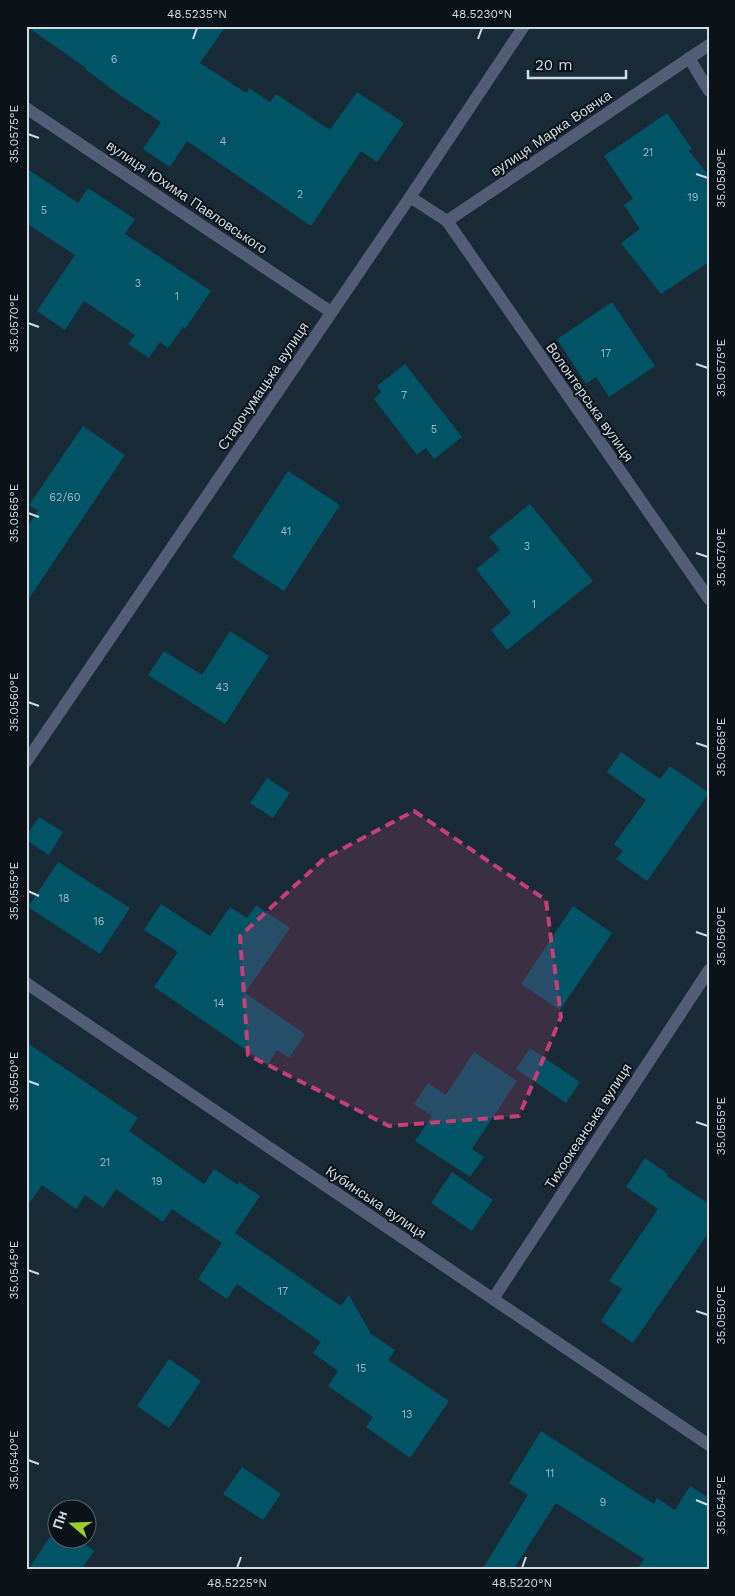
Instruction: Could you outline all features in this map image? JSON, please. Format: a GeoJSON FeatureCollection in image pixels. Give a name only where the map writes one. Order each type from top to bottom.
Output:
{"type":"FeatureCollection","features":[{"type":"Feature","properties":{"kind":"street","name":"Старочумацька вулиця"},"geometry":{"type":"LineString","coordinates":[[26,762],[524,26]]}},
{"type":"Feature","properties":{"kind":"street","name":"вулиця Марка Вовчка"},"geometry":{"type":"LineString","coordinates":[[447,221],[709,45]]}},
{"type":"Feature","properties":{"kind":"street"},"geometry":{"type":"LineString","coordinates":[[689,58],[709,91]]}},
{"type":"Feature","properties":{"kind":"street","name":"вулиця Юхима Павловського"},"geometry":{"type":"LineString","coordinates":[[26,108],[331,312]]}},
{"type":"Feature","properties":{"kind":"street"},"geometry":{"type":"LineString","coordinates":[[410,197],[447,221]]}},
{"type":"Feature","properties":{"kind":"street","name":"Волонтерська вулиця"},"geometry":{"type":"LineString","coordinates":[[447,221],[709,600]]}},
{"type":"Feature","properties":{"kind":"street","name":"Тихоокеанська вулиця"},"geometry":{"type":"LineString","coordinates":[[493,1299],[709,970]]}},
{"type":"Feature","properties":{"kind":"street","name":"Кубинська вулиця"},"geometry":{"type":"LineString","coordinates":[[26,984],[709,1445]]}},
{"type":"Feature","properties":{"kind":"highlighted area"},"geometry":{"type":"Polygon","coordinates":[[[414,811],[546,900],[561,1017],[519,1116],[389,1126],[248,1055],[240,936],[325,858],[414,811]]]}},
{"type":"Feature","properties":{"kind":"building"},"geometry":{"type":"Polygon","coordinates":[[[26,26],[226,26],[200,63],[246,93],[249,88],[270,102],[276,94],[330,130],[357,92],[404,123],[377,162],[361,151],[311,226],[187,141],[170,167],[143,149],[161,122],[121,96],[86,68],[26,26]]]}},
{"type":"Feature","properties":{"kind":"building"},"geometry":{"type":"Polygon","coordinates":[[[667,113],[692,149],[689,151],[709,176],[709,262],[661,294],[621,243],[640,229],[624,205],[633,199],[604,156],[667,113]]]}},
{"type":"Feature","properties":{"kind":"building"},"geometry":{"type":"Polygon","coordinates":[[[26,168],[78,203],[88,188],[135,219],[125,234],[211,291],[185,329],[183,327],[168,348],[160,342],[149,358],[128,344],[135,335],[84,301],[65,330],[37,311],[75,255],[26,223],[26,168]]]}},
{"type":"Feature","properties":{"kind":"building"},"geometry":{"type":"Polygon","coordinates":[[[612,302],[655,366],[609,397],[596,377],[586,384],[557,339],[612,302]]]}},
{"type":"Feature","properties":{"kind":"building"},"geometry":{"type":"Polygon","coordinates":[[[405,364],[462,437],[434,459],[426,448],[417,455],[374,399],[381,392],[377,386],[405,364]]]}},
{"type":"Feature","properties":{"kind":"building"},"geometry":{"type":"Polygon","coordinates":[[[83,426],[125,455],[26,603],[26,529],[38,511],[29,505],[83,426]]]}},
{"type":"Feature","properties":{"kind":"building"},"geometry":{"type":"Polygon","coordinates":[[[288,471],[340,505],[284,591],[232,557],[288,471]]]}},
{"type":"Feature","properties":{"kind":"building"},"geometry":{"type":"Polygon","coordinates":[[[530,504],[593,581],[507,650],[491,630],[511,613],[476,569],[500,550],[489,537],[530,504]]]}},
{"type":"Feature","properties":{"kind":"building"},"geometry":{"type":"Polygon","coordinates":[[[230,631],[269,656],[225,724],[148,675],[164,651],[202,675],[230,631]]]}},
{"type":"Feature","properties":{"kind":"building"},"geometry":{"type":"Polygon","coordinates":[[[621,752],[660,779],[670,766],[709,793],[647,881],[616,859],[623,851],[614,844],[646,800],[607,772],[621,752]]]}},
{"type":"Feature","properties":{"kind":"building"},"geometry":{"type":"Polygon","coordinates":[[[267,778],[290,793],[273,818],[250,803],[267,778]]]}},
{"type":"Feature","properties":{"kind":"building"},"geometry":{"type":"Polygon","coordinates":[[[39,817],[63,832],[49,855],[26,840],[26,836],[39,817]]]}},
{"type":"Feature","properties":{"kind":"building"},"geometry":{"type":"Polygon","coordinates":[[[58,862],[130,908],[100,954],[28,907],[58,862]]]}},
{"type":"Feature","properties":{"kind":"building"},"geometry":{"type":"Polygon","coordinates":[[[161,904],[210,936],[230,907],[247,918],[256,905],[290,928],[245,993],[305,1034],[289,1058],[277,1050],[268,1065],[154,987],[178,952],[144,930],[161,904]]]}},
{"type":"Feature","properties":{"kind":"building"},"geometry":{"type":"Polygon","coordinates":[[[573,906],[612,933],[560,1010],[521,984],[573,906]]]}},
{"type":"Feature","properties":{"kind":"building"},"geometry":{"type":"Polygon","coordinates":[[[26,1042],[138,1118],[129,1131],[204,1184],[214,1169],[238,1185],[239,1182],[260,1196],[235,1233],[341,1306],[349,1295],[371,1334],[395,1350],[388,1360],[449,1401],[410,1458],[366,1427],[373,1417],[328,1386],[338,1371],[313,1353],[321,1342],[237,1284],[227,1299],[198,1279],[222,1243],[172,1209],[163,1222],[116,1189],[103,1208],[85,1195],[76,1209],[42,1185],[26,1208],[26,1042]]]}},
{"type":"Feature","properties":{"kind":"building"},"geometry":{"type":"Polygon","coordinates":[[[530,1048],[580,1082],[566,1103],[516,1069],[530,1048]]]}},
{"type":"Feature","properties":{"kind":"building"},"geometry":{"type":"Polygon","coordinates":[[[474,1052],[517,1081],[472,1149],[484,1157],[470,1177],[415,1141],[432,1116],[414,1104],[428,1083],[446,1095],[474,1052]]]}},
{"type":"Feature","properties":{"kind":"building"},"geometry":{"type":"Polygon","coordinates":[[[645,1158],[668,1174],[667,1176],[709,1204],[709,1232],[633,1343],[601,1321],[622,1289],[609,1281],[658,1209],[626,1187],[645,1158]]]}},
{"type":"Feature","properties":{"kind":"building"},"geometry":{"type":"Polygon","coordinates":[[[452,1172],[493,1200],[472,1231],[431,1203],[452,1172]]]}},
{"type":"Feature","properties":{"kind":"building"},"geometry":{"type":"Polygon","coordinates":[[[169,1359],[201,1381],[169,1428],[137,1406],[169,1359]]]}},
{"type":"Feature","properties":{"kind":"building"},"geometry":{"type":"Polygon","coordinates":[[[541,1431],[654,1504],[657,1498],[675,1510],[690,1486],[709,1498],[709,1570],[637,1570],[644,1559],[556,1503],[513,1570],[482,1570],[528,1495],[509,1483],[541,1431]]]}},
{"type":"Feature","properties":{"kind":"building"},"geometry":{"type":"Polygon","coordinates":[[[242,1467],[281,1494],[263,1520],[223,1494],[242,1467]]]}},
{"type":"Feature","properties":{"kind":"building"},"geometry":{"type":"Polygon","coordinates":[[[48,1540],[48,1548],[90,1548],[94,1551],[81,1570],[28,1570],[48,1540]]]}}]}
